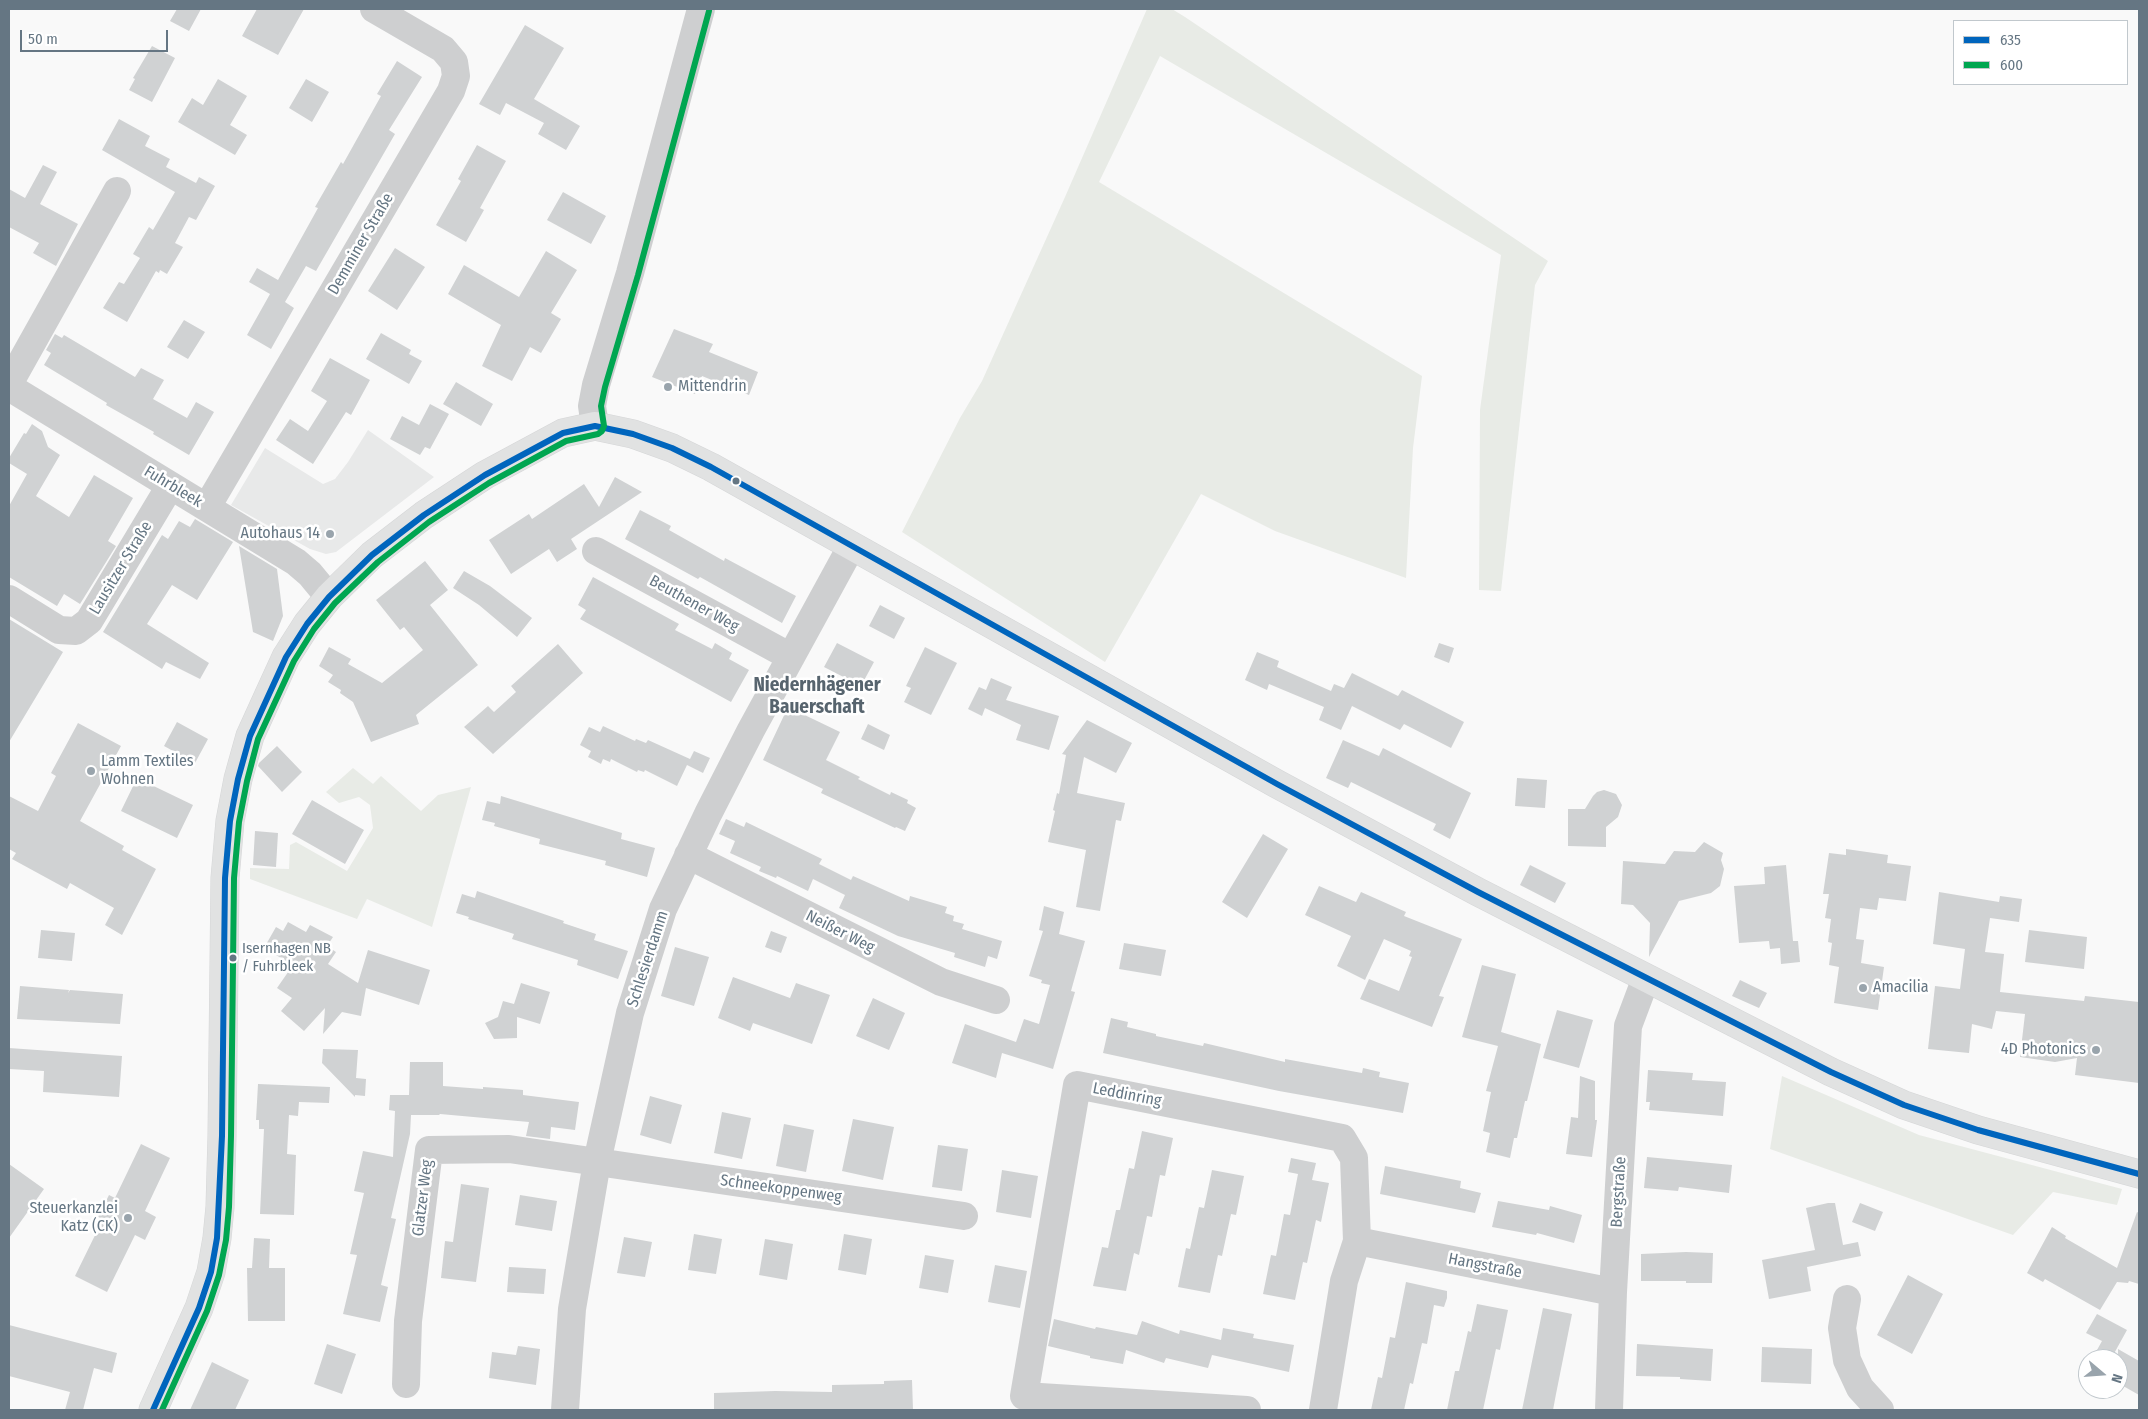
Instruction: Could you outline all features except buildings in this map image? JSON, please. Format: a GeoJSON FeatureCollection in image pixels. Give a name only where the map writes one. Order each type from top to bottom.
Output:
{"type":"FeatureCollection","features":[{"type":"Feature","properties":{"kind":"main road"},"geometry":{"type":"LineString","coordinates":[[153,1410],[199,1308],[211,1272],[217,1238],[220,1207],[222,1120],[225,878],[230,821],[238,779],[250,736],[286,657],[307,624],[329,597],[372,555],[416,520],[485,475],[564,433],[595,426],[633,434],[672,448],[711,467],[1277,784],[1478,892],[1831,1072],[1904,1105],[1987,1132],[2139,1174]]}},
{"type":"Feature","properties":{"kind":"street","name":"Demminer Straße"},"geometry":{"type":"LineString","coordinates":[[206,507],[451,91],[456,76],[454,62],[443,49],[374,9]]}},
{"type":"Feature","properties":{"kind":"street"},"geometry":{"type":"LineString","coordinates":[[595,426],[592,406],[596,385],[630,273],[701,9]]}},
{"type":"Feature","properties":{"kind":"street","name":"Fuhrbleek"},"geometry":{"type":"LineString","coordinates":[[117,191],[9,385],[296,562],[310,574],[329,597]]}},
{"type":"Feature","properties":{"kind":"street","name":"Lausitzer Straße"},"geometry":{"type":"LineString","coordinates":[[9,599],[59,630],[76,631],[89,621],[170,486]]}},
{"type":"Feature","properties":{"kind":"street","name":"Schlesierdamm"},"geometry":{"type":"LineString","coordinates":[[564,1410],[572,1309],[597,1162],[630,1013],[663,909],[751,730],[851,547]]}},
{"type":"Feature","properties":{"kind":"street","name":"Beuthener Weg"},"geometry":{"type":"LineString","coordinates":[[596,551],[791,657]]}},
{"type":"Feature","properties":{"kind":"street","name":"Neißer Weg"},"geometry":{"type":"LineString","coordinates":[[688,855],[941,982],[996,1000]]}},
{"type":"Feature","properties":{"kind":"street","name":"Bergstraße"},"geometry":{"type":"LineString","coordinates":[[1609,1410],[1613,1292],[1628,1026],[1646,978]]}},
{"type":"Feature","properties":{"kind":"street","name":"Leddinring"},"geometry":{"type":"LineString","coordinates":[[1247,1410],[1024,1396],[1077,1085],[1342,1138],[1354,1158],[1357,1241],[1344,1281],[1323,1410]]}},
{"type":"Feature","properties":{"kind":"street","name":"Glatzer Weg"},"geometry":{"type":"LineString","coordinates":[[406,1384],[408,1321],[429,1150],[509,1149],[597,1162]]}},
{"type":"Feature","properties":{"kind":"street","name":"Schneekoppenweg"},"geometry":{"type":"LineString","coordinates":[[597,1162],[964,1216]]}},
{"type":"Feature","properties":{"kind":"street","name":"Hangstraße"},"geometry":{"type":"LineString","coordinates":[[1357,1241],[1613,1292]]}},
{"type":"Feature","properties":{"kind":"street"},"geometry":{"type":"LineString","coordinates":[[1847,1300],[1842,1328],[1847,1360],[1860,1388],[1880,1410]]}},
{"type":"Feature","properties":{"kind":"shaded area"},"geometry":{"type":"Polygon","coordinates":[[[1147,9],[1172,9],[1185,17],[1548,261],[1535,285],[1501,591],[1479,590],[1480,410],[1501,255],[1160,56],[1099,182],[1422,376],[1413,448],[1406,578],[1275,531],[1201,494],[1105,662],[902,532],[960,418],[982,381],[1147,9]]]}},
{"type":"Feature","properties":{"kind":"shaded area","name":"Autohaus 14"},"geometry":{"type":"Polygon","coordinates":[[[368,430],[434,477],[336,552],[326,554],[310,549],[231,505],[265,448],[323,484],[335,479],[368,430]]]}},
{"type":"Feature","properties":{"kind":"shaded area"},"geometry":{"type":"Polygon","coordinates":[[[353,768],[373,784],[381,776],[421,811],[438,795],[471,787],[432,927],[367,899],[357,919],[250,879],[250,868],[289,869],[290,845],[296,842],[347,871],[373,828],[370,805],[359,797],[339,803],[326,792],[353,768]]]}},
{"type":"Feature","properties":{"kind":"shaded area"},"geometry":{"type":"Polygon","coordinates":[[[1782,1076],[1919,1135],[2122,1189],[2117,1205],[2053,1192],[2013,1235],[1770,1149],[1782,1076]]]}},
{"type":"Feature","properties":{"kind":"transit line","name":"600"},"geometry":{"type":"LineString","coordinates":[[162,1410],[207,1311],[219,1275],[226,1240],[231,1136],[234,878],[239,822],[258,739],[294,661],[314,629],[335,603],[378,562],[429,522],[489,483],[566,441],[598,434],[602,431],[604,426],[601,406],[605,387],[638,275],[709,11]]}},
{"type":"Feature","properties":{"kind":"transit line","name":"635"},"geometry":{"type":"LineString","coordinates":[[153,1410],[199,1308],[211,1272],[217,1238],[222,1136],[225,878],[230,821],[238,779],[250,736],[286,657],[307,624],[329,597],[372,555],[424,515],[485,475],[563,433],[595,426],[633,434],[672,448],[711,467],[1277,784],[1478,892],[1831,1072],[1904,1105],[1978,1130],[2139,1174]]}},
{"type":"Feature","properties":{"kind":"place","name":"Mittendrin"},"geometry":{"type":"Point","coordinates":[668,387]}},
{"type":"Feature","properties":{"kind":"place","name":"Autohaus 14"},"geometry":{"type":"Point","coordinates":[330,534]}},
{"type":"Feature","properties":{"kind":"place","name":"Lamm Textiles Wohnen"},"geometry":{"type":"Point","coordinates":[91,771]}},
{"type":"Feature","properties":{"kind":"place","name":"Isernhagen NB / Fuhrbleek"},"geometry":{"type":"Point","coordinates":[233,958]}},
{"type":"Feature","properties":{"kind":"place","name":"Amacilia"},"geometry":{"type":"Point","coordinates":[1863,988]}},
{"type":"Feature","properties":{"kind":"place","name":"4D Photonics"},"geometry":{"type":"Point","coordinates":[2096,1050]}},
{"type":"Feature","properties":{"kind":"place","name":"Steuerkanzlei Katz (CK)"},"geometry":{"type":"Point","coordinates":[128,1218]}},
{"type":"Feature","properties":{"kind":"district","name":"Niedernhägener Bauerschaft"},"geometry":{"type":"Point","coordinates":[817,697]}}]}
